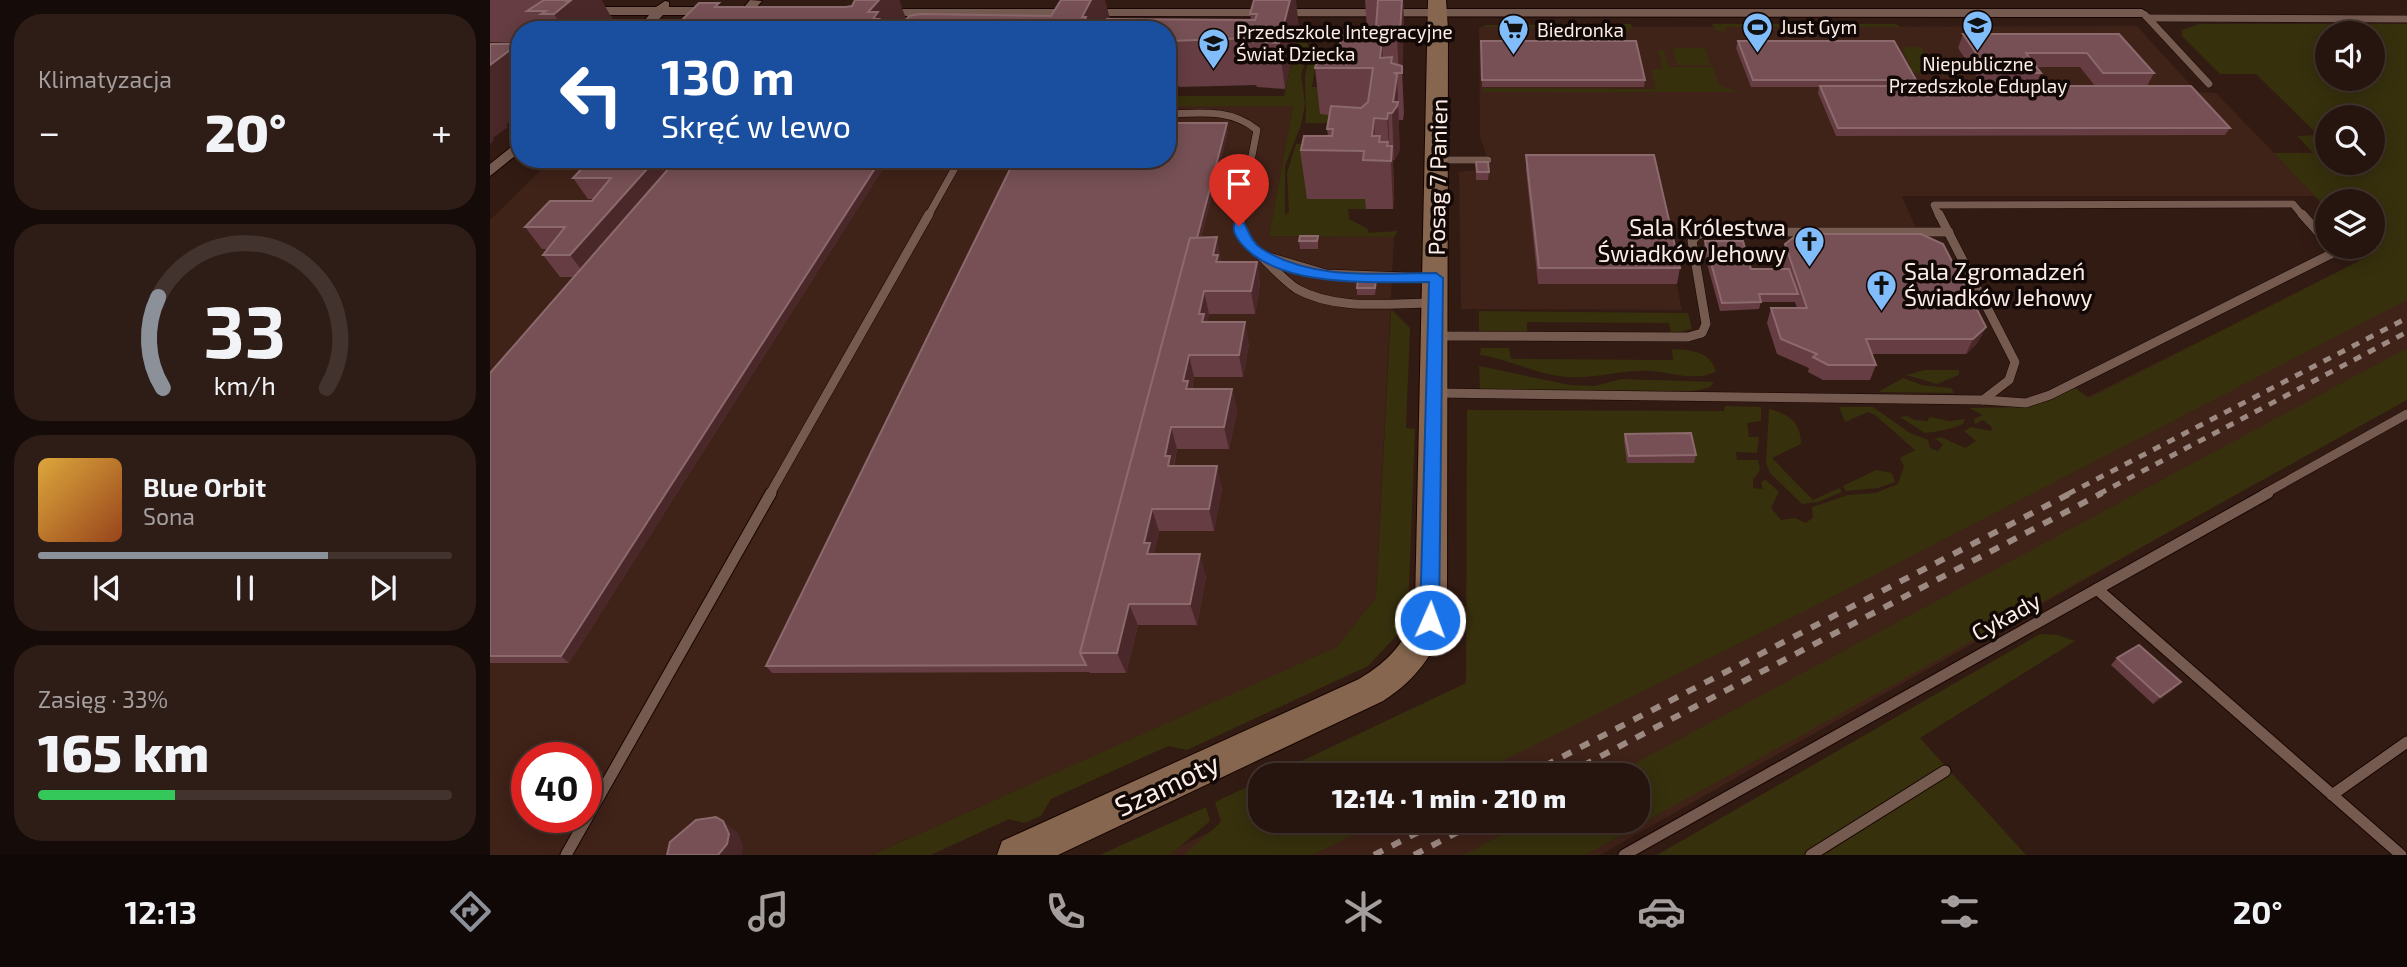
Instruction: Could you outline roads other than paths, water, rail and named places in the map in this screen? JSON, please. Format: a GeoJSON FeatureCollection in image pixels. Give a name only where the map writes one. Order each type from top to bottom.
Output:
{"type":"FeatureCollection","features":[{"type":"Feature","properties":{"kind":"street"},"geometry":{"type":"LineString","coordinates":[[650,21],[670,0]]}},
{"type":"Feature","properties":{"kind":"street"},"geometry":{"type":"LineString","coordinates":[[2130,0],[2145,15]]}},
{"type":"Feature","properties":{"kind":"street"},"geometry":{"type":"LineString","coordinates":[[736,11],[756,1]]}},
{"type":"Feature","properties":{"kind":"street"},"geometry":{"type":"LineString","coordinates":[[866,13],[1553,5],[2145,15]]}},
{"type":"Feature","properties":{"kind":"street","name":"Posag 7 Panien"},"geometry":{"type":"LineString","coordinates":[[1431,605],[1436,336],[1437,6]]}},
{"type":"Feature","properties":{"kind":"street"},"geometry":{"type":"LineString","coordinates":[[563,11],[766,13]]}},
{"type":"Feature","properties":{"kind":"street"},"geometry":{"type":"LineString","coordinates":[[490,172],[511,152]]}},
{"type":"Feature","properties":{"kind":"street","name":"Szamoty"},"geometry":{"type":"LineString","coordinates":[[1016,855],[1387,680],[1419,646],[1430,620],[1431,605]]}},
{"type":"Feature","properties":{"kind":"lane"},"geometry":{"type":"LineString","coordinates":[[2145,15],[2407,19]]}},
{"type":"Feature","properties":{"kind":"lane"},"geometry":{"type":"LineString","coordinates":[[2145,15],[2209,84]]}},
{"type":"Feature","properties":{"kind":"lane"},"geometry":{"type":"LineString","coordinates":[[1176,114],[1231,115],[1242,118],[1257,130],[1257,145],[1249,166],[1239,216],[1242,235],[1255,251],[1296,287],[1319,296],[1352,302],[1436,303]]}},
{"type":"Feature","properties":{"kind":"lane"},"geometry":{"type":"LineString","coordinates":[[1437,160],[1488,160]]}},
{"type":"Feature","properties":{"kind":"lane"},"geometry":{"type":"LineString","coordinates":[[566,855],[955,168]]}},
{"type":"Feature","properties":{"kind":"lane"},"geometry":{"type":"LineString","coordinates":[[1983,400],[2008,381],[2015,371],[2015,362],[1934,205],[2293,204],[2315,229]]}},
{"type":"Feature","properties":{"kind":"lane"},"geometry":{"type":"LineString","coordinates":[[1436,336],[1688,337],[1702,333],[1706,324],[1692,241],[1697,235],[1709,232],[1948,232]]}},
{"type":"Feature","properties":{"kind":"lane"},"geometry":{"type":"LineString","coordinates":[[1255,251],[1290,267],[1323,276],[1436,278]]}},
{"type":"Feature","properties":{"kind":"lane"},"geometry":{"type":"LineString","coordinates":[[1435,393],[2026,402],[2050,395],[2321,259]]}},
{"type":"Feature","properties":{"kind":"lane","name":"Cykady"},"geometry":{"type":"LineString","coordinates":[[1624,855],[2407,414]]}},
{"type":"Feature","properties":{"kind":"lane"},"geometry":{"type":"LineString","coordinates":[[2097,589],[2401,855]]}},
{"type":"Feature","properties":{"kind":"lane"},"geometry":{"type":"LineString","coordinates":[[2332,795],[2407,742]]}},
{"type":"Feature","properties":{"kind":"lane"},"geometry":{"type":"LineString","coordinates":[[1811,855],[1945,771]]}},
{"type":"Feature","properties":{"kind":"railway"},"geometry":{"type":"LineString","coordinates":[[2068,494],[2407,318]]}},
{"type":"Feature","properties":{"kind":"railway"},"geometry":{"type":"LineString","coordinates":[[2099,494],[2407,332]]}},
{"type":"Feature","properties":{"kind":"railway"},"geometry":{"type":"LineString","coordinates":[[1550,763],[2071,493]]}},
{"type":"Feature","properties":{"kind":"railway"},"geometry":{"type":"LineString","coordinates":[[1588,763],[2102,493]]}},
{"type":"Feature","properties":{"kind":"railway"},"geometry":{"type":"LineString","coordinates":[[1374,855],[1417,833]]}},
{"type":"Feature","properties":{"kind":"railway"},"geometry":{"type":"LineString","coordinates":[[1414,855],[1456,833]]}},
{"type":"Feature","properties":{"kind":"place","name":"Niepubliczne Przedszkole Eduplay"},"geometry":{"type":"Point","coordinates":[1978,52]}},
{"type":"Feature","properties":{"kind":"place","name":"Just Gym"},"geometry":{"type":"Point","coordinates":[1757,54]}},
{"type":"Feature","properties":{"kind":"place","name":"Biedronka"},"geometry":{"type":"Point","coordinates":[1514,57]}},
{"type":"Feature","properties":{"kind":"place","name":"Przedszkole Integracyjne Świat Dziecka"},"geometry":{"type":"Point","coordinates":[1213,70]}},
{"type":"Feature","properties":{"kind":"place","name":"Sala Królestwa Świadków Jehowy"},"geometry":{"type":"Point","coordinates":[1809,268]}},
{"type":"Feature","properties":{"kind":"place","name":"Sala Zgromadzeń Świadków Jehowy"},"geometry":{"type":"Point","coordinates":[1881,312]}}]}
